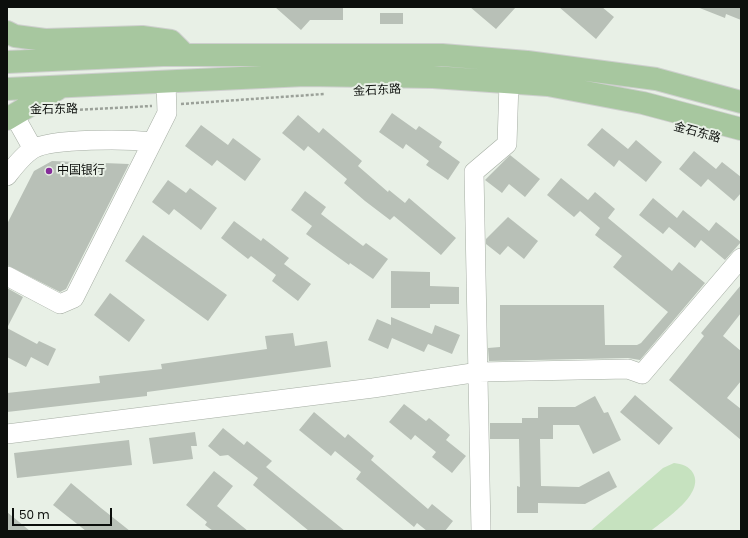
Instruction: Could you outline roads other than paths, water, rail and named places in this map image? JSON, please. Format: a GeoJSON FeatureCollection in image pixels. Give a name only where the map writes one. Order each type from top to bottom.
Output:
{"type":"FeatureCollection","features":[{"type":"Feature","properties":{"kind":"main road"},"geometry":{"type":"LineString","coordinates":[[7,32],[15,36],[45,40],[142,37],[171,41],[185,55]]}},
{"type":"Feature","properties":{"kind":"main road"},"geometry":{"type":"LineString","coordinates":[[7,62],[185,55],[442,54],[527,62],[656,79],[741,102]]}},
{"type":"Feature","properties":{"kind":"main road","name":"金石东路"},"geometry":{"type":"LineString","coordinates":[[7,89],[305,75],[433,76],[548,85],[636,102],[741,129]]}},
{"type":"Feature","properties":{"kind":"main road"},"geometry":{"type":"LineString","coordinates":[[15,115],[62,87]]}},
{"type":"Feature","properties":{"kind":"street"},"geometry":{"type":"LineString","coordinates":[[7,276],[60,304],[74,298],[166,113],[166,82]]}},
{"type":"Feature","properties":{"kind":"street"},"geometry":{"type":"LineString","coordinates":[[481,531],[474,172],[507,144],[509,82]]}},
{"type":"Feature","properties":{"kind":"street"},"geometry":{"type":"LineString","coordinates":[[15,115],[33,149]]}},
{"type":"Feature","properties":{"kind":"street"},"geometry":{"type":"LineString","coordinates":[[7,176],[33,149],[55,143],[132,139],[152,142]]}},
{"type":"Feature","properties":{"kind":"street"},"geometry":{"type":"LineString","coordinates":[[7,434],[373,388],[479,372],[628,369],[642,374],[741,258]]}},
{"type":"Feature","properties":{"kind":"place","name":"中国银行"},"geometry":{"type":"Point","coordinates":[49,171]}}]}
